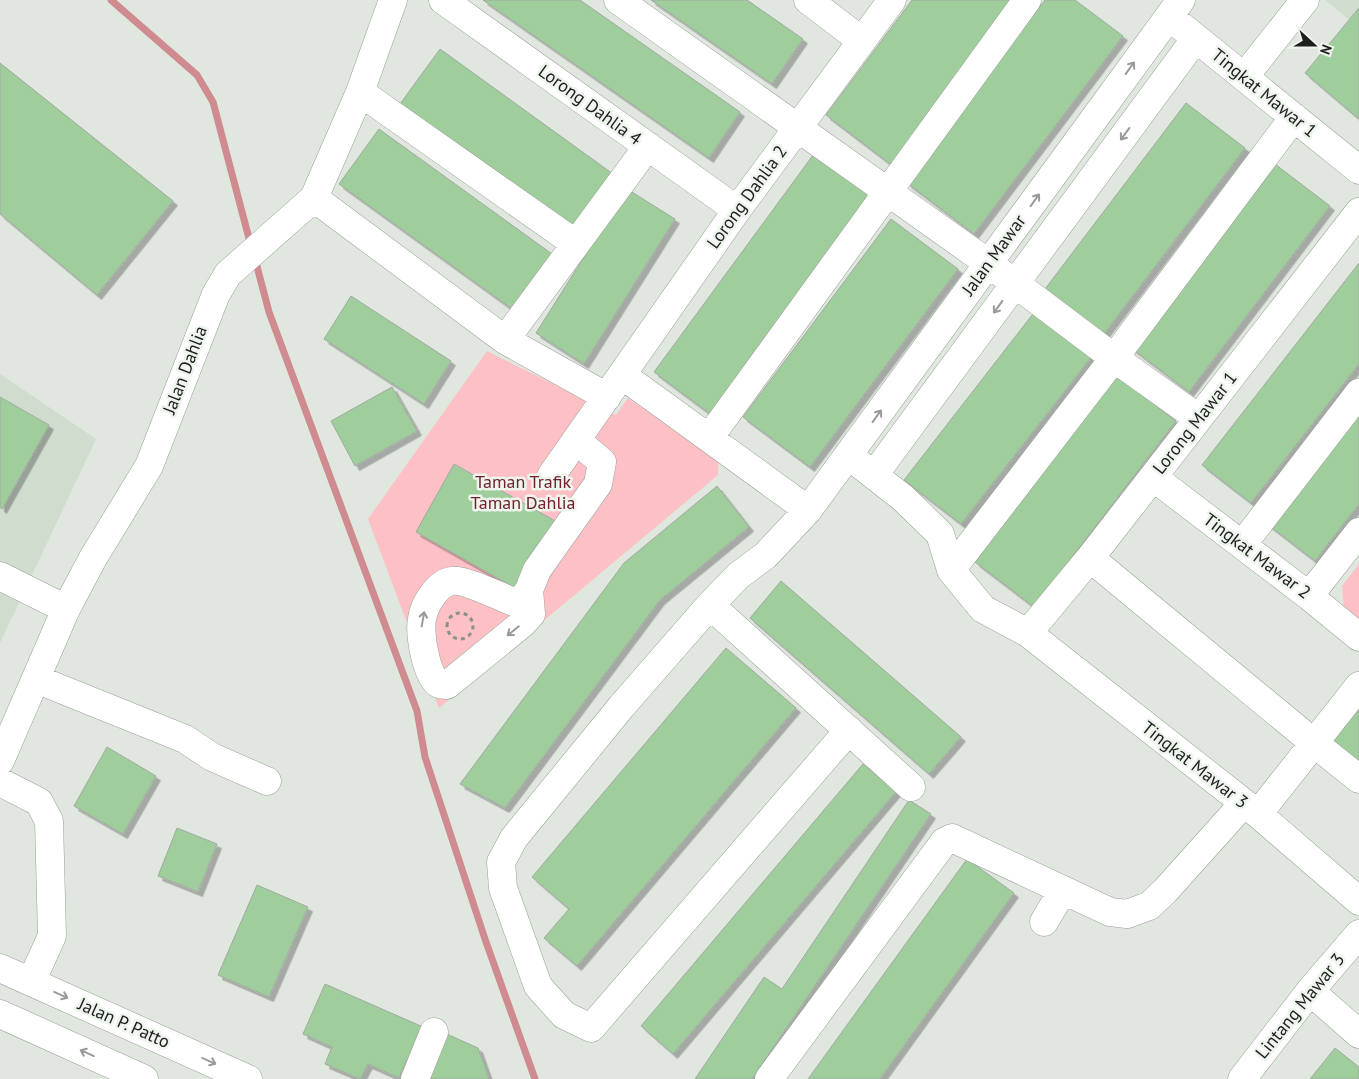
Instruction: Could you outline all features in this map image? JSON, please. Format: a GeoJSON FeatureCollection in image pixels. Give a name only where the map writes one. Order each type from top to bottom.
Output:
{"type":"FeatureCollection","features":[{"type":"Feature","properties":{"kind":"street","name":"Jalan Dahlia"},"geometry":{"type":"LineString","coordinates":[[0,761],[66,609],[93,558],[149,466],[216,294],[228,274],[314,198],[360,92],[393,0]]}},
{"type":"Feature","properties":{"kind":"street","name":"Lorong Dahlia 4"},"geometry":{"type":"LineString","coordinates":[[443,0],[737,210]]}},
{"type":"Feature","properties":{"kind":"street"},"geometry":{"type":"LineString","coordinates":[[618,0],[988,263],[1114,358],[1198,418]]}},
{"type":"Feature","properties":{"kind":"street"},"geometry":{"type":"LineString","coordinates":[[808,0],[862,41]]}},
{"type":"Feature","properties":{"kind":"street","name":"Lorong Dahlia 2"},"geometry":{"type":"LineString","coordinates":[[551,476],[737,210],[892,0]]}},
{"type":"Feature","properties":{"kind":"street"},"geometry":{"type":"LineString","coordinates":[[709,438],[1026,0]]}},
{"type":"Feature","properties":{"kind":"street"},"geometry":{"type":"LineString","coordinates":[[1244,77],[1305,0]]}},
{"type":"Feature","properties":{"kind":"street","name":"Tingkat Mawar 1"},"geometry":{"type":"LineString","coordinates":[[1171,7],[1196,38],[1359,170]]}},
{"type":"Feature","properties":{"kind":"street","name":"Jalan Mawar"},"geometry":{"type":"LineString","coordinates":[[849,730],[592,1028],[564,1015],[538,986],[503,888],[501,862],[514,838],[621,707],[710,605],[738,576],[766,555],[808,510],[1171,7]]}},
{"type":"Feature","properties":{"kind":"street"},"geometry":{"type":"LineString","coordinates":[[874,475],[1196,38]]}},
{"type":"Feature","properties":{"kind":"street"},"geometry":{"type":"LineString","coordinates":[[360,92],[576,244]]}},
{"type":"Feature","properties":{"kind":"street"},"geometry":{"type":"LineString","coordinates":[[951,570],[1114,358],[1294,118]]}},
{"type":"Feature","properties":{"kind":"street"},"geometry":{"type":"LineString","coordinates":[[505,340],[648,146]]}},
{"type":"Feature","properties":{"kind":"street"},"geometry":{"type":"LineString","coordinates":[[314,198],[505,340],[614,386],[709,438],[808,510]]}},
{"type":"Feature","properties":{"kind":"street","name":"Lorong Mawar 1"},"geometry":{"type":"LineString","coordinates":[[1028,633],[1090,558],[1359,212]]}},
{"type":"Feature","properties":{"kind":"street"},"geometry":{"type":"LineString","coordinates":[[1242,545],[1359,393]]}},
{"type":"Feature","properties":{"kind":"street"},"geometry":{"type":"LineString","coordinates":[[529,590],[531,614],[523,623],[447,685],[439,684],[433,678],[423,648],[422,619],[434,593],[452,581],[461,582],[514,602],[521,601],[529,590],[537,570],[598,484],[602,462],[576,440]]}},
{"type":"Feature","properties":{"kind":"street"},"geometry":{"type":"LineString","coordinates":[[848,455],[903,498],[940,534],[951,570]]}},
{"type":"Feature","properties":{"kind":"street","name":"Tingkat Mawar 2"},"geometry":{"type":"LineString","coordinates":[[1153,477],[1309,596],[1359,637]]}},
{"type":"Feature","properties":{"kind":"street"},"geometry":{"type":"LineString","coordinates":[[1309,596],[1359,532]]}},
{"type":"Feature","properties":{"kind":"street"},"geometry":{"type":"LineString","coordinates":[[1090,558],[1359,779]]}},
{"type":"Feature","properties":{"kind":"street","name":"Tingkat Mawar 3"},"geometry":{"type":"LineString","coordinates":[[951,570],[983,608],[1028,633],[1251,809],[1359,901]]}},
{"type":"Feature","properties":{"kind":"street"},"geometry":{"type":"LineString","coordinates":[[0,576],[66,609]]}},
{"type":"Feature","properties":{"kind":"street"},"geometry":{"type":"LineString","coordinates":[[710,605],[911,787]]}},
{"type":"Feature","properties":{"kind":"street"},"geometry":{"type":"LineString","coordinates":[[36,678],[185,739],[212,757],[267,781]]}},
{"type":"Feature","properties":{"kind":"street"},"geometry":{"type":"LineString","coordinates":[[769,1079],[944,842],[952,838],[1110,912],[1127,914],[1148,906],[1165,892],[1251,809],[1314,743],[1359,686]]}},
{"type":"Feature","properties":{"kind":"street"},"geometry":{"type":"LineString","coordinates":[[0,782],[39,802],[49,821],[52,936],[31,982]]}},
{"type":"Feature","properties":{"kind":"street"},"geometry":{"type":"LineString","coordinates":[[1044,922],[1064,890]]}},
{"type":"Feature","properties":{"kind":"street","name":"Lintang Mawar 3"},"geometry":{"type":"LineString","coordinates":[[1242,1079],[1310,991],[1359,934]]}},
{"type":"Feature","properties":{"kind":"street","name":"Jalan P. Patto"},"geometry":{"type":"LineString","coordinates":[[0,968],[248,1079]]}},
{"type":"Feature","properties":{"kind":"street"},"geometry":{"type":"LineString","coordinates":[[1310,991],[1359,1034]]}},
{"type":"Feature","properties":{"kind":"street"},"geometry":{"type":"LineString","coordinates":[[0,1014],[144,1079]]}},
{"type":"Feature","properties":{"kind":"street"},"geometry":{"type":"LineString","coordinates":[[415,1079],[434,1032]]}},
{"type":"Feature","properties":{"kind":"path"},"geometry":{"type":"LineString","coordinates":[[464,614],[472,621],[472,629],[469,636],[465,639],[456,640],[449,634],[446,626],[447,621],[453,615],[464,614]]}},
{"type":"Feature","properties":{"kind":"shaded area"},"geometry":{"type":"Polygon","coordinates":[[[1325,0],[1359,0],[1359,28],[1325,0]]]}},
{"type":"Feature","properties":{"kind":"shaded area"},"geometry":{"type":"Polygon","coordinates":[[[0,374],[96,439],[0,643],[0,374]]]}},
{"type":"Feature","properties":{"kind":"green space","name":"Taman Trafik Taman Dahlia"},"geometry":{"type":"Polygon","coordinates":[[[487,351],[616,415],[628,398],[718,460],[718,475],[439,708],[368,519],[487,351]]]}},
{"type":"Feature","properties":{"kind":"green space"},"geometry":{"type":"Polygon","coordinates":[[[1359,564],[1359,624],[1344,612],[1342,586],[1359,564]]]}},
{"type":"Feature","properties":{"kind":"building"},"geometry":{"type":"Polygon","coordinates":[[[483,0],[580,0],[740,112],[709,158],[483,0]]]}},
{"type":"Feature","properties":{"kind":"building"},"geometry":{"type":"Polygon","coordinates":[[[651,0],[747,0],[803,39],[772,84],[651,0]]]}},
{"type":"Feature","properties":{"kind":"building"},"geometry":{"type":"Polygon","coordinates":[[[912,0],[1017,0],[893,166],[826,115],[912,0]]]}},
{"type":"Feature","properties":{"kind":"building"},"geometry":{"type":"Polygon","coordinates":[[[1045,0],[1075,0],[1123,36],[974,234],[907,183],[1045,0]]]}},
{"type":"Feature","properties":{"kind":"building"},"geometry":{"type":"Polygon","coordinates":[[[1359,8],[1359,119],[1305,73],[1359,8]]]}},
{"type":"Feature","properties":{"kind":"building"},"geometry":{"type":"Polygon","coordinates":[[[440,49],[613,174],[574,230],[400,104],[440,49]]]}},
{"type":"Feature","properties":{"kind":"building"},"geometry":{"type":"Polygon","coordinates":[[[0,63],[173,201],[97,295],[0,214],[0,63]]]}},
{"type":"Feature","properties":{"kind":"building"},"geometry":{"type":"Polygon","coordinates":[[[1186,103],[1245,148],[1104,334],[1045,289],[1186,103]]]}},
{"type":"Feature","properties":{"kind":"building"},"geometry":{"type":"Polygon","coordinates":[[[379,129],[552,254],[512,309],[339,184],[379,129]]]}},
{"type":"Feature","properties":{"kind":"building"},"geometry":{"type":"Polygon","coordinates":[[[819,147],[878,190],[713,416],[654,372],[819,147]]]}},
{"type":"Feature","properties":{"kind":"building"},"geometry":{"type":"Polygon","coordinates":[[[1271,161],[1330,206],[1189,392],[1130,347],[1271,161]]]}},
{"type":"Feature","properties":{"kind":"building"},"geometry":{"type":"Polygon","coordinates":[[[627,189],[675,219],[584,364],[536,333],[627,189]]]}},
{"type":"Feature","properties":{"kind":"building"},"geometry":{"type":"Polygon","coordinates":[[[891,219],[958,269],[810,467],[743,417],[891,219]]]}},
{"type":"Feature","properties":{"kind":"building"},"geometry":{"type":"Polygon","coordinates":[[[1359,263],[1359,364],[1251,503],[1202,465],[1359,263]]]}},
{"type":"Feature","properties":{"kind":"building"},"geometry":{"type":"Polygon","coordinates":[[[351,296],[451,361],[424,404],[324,339],[351,296]]]}},
{"type":"Feature","properties":{"kind":"building"},"geometry":{"type":"Polygon","coordinates":[[[1036,310],[1093,355],[961,524],[904,480],[1036,310]]]}},
{"type":"Feature","properties":{"kind":"building"},"geometry":{"type":"Polygon","coordinates":[[[1117,376],[1176,421],[1034,607],[975,562],[1117,376]]]}},
{"type":"Feature","properties":{"kind":"building"},"geometry":{"type":"Polygon","coordinates":[[[392,387],[417,431],[355,466],[331,421],[392,387]]]}},
{"type":"Feature","properties":{"kind":"building"},"geometry":{"type":"Polygon","coordinates":[[[0,397],[49,425],[2,509],[0,507],[0,397]]]}},
{"type":"Feature","properties":{"kind":"building"},"geometry":{"type":"Polygon","coordinates":[[[1359,404],[1359,504],[1315,561],[1266,523],[1359,404]]]}},
{"type":"Feature","properties":{"kind":"building"},"geometry":{"type":"Polygon","coordinates":[[[454,464],[559,523],[520,591],[416,532],[454,464]]]}},
{"type":"Feature","properties":{"kind":"building"},"geometry":{"type":"Polygon","coordinates":[[[717,486],[749,527],[660,600],[505,808],[460,784],[624,563],[717,486]]]}},
{"type":"Feature","properties":{"kind":"building"},"geometry":{"type":"Polygon","coordinates":[[[781,581],[961,737],[929,774],[750,618],[781,581]]]}},
{"type":"Feature","properties":{"kind":"building"},"geometry":{"type":"Polygon","coordinates":[[[726,648],[796,708],[577,966],[544,938],[569,909],[532,877],[726,648]]]}},
{"type":"Feature","properties":{"kind":"building"},"geometry":{"type":"Polygon","coordinates":[[[1359,704],[1359,763],[1330,740],[1359,704]]]}},
{"type":"Feature","properties":{"kind":"building"},"geometry":{"type":"Polygon","coordinates":[[[107,747],[156,776],[123,834],[74,806],[107,747]]]}},
{"type":"Feature","properties":{"kind":"building"},"geometry":{"type":"Polygon","coordinates":[[[863,764],[896,792],[673,1054],[641,1026],[863,764]]]}},
{"type":"Feature","properties":{"kind":"building"},"geometry":{"type":"Polygon","coordinates":[[[909,800],[931,814],[752,1079],[695,1079],[764,977],[782,989],[909,800]]]}},
{"type":"Feature","properties":{"kind":"building"},"geometry":{"type":"Polygon","coordinates":[[[177,828],[217,844],[198,892],[158,876],[177,828]]]}},
{"type":"Feature","properties":{"kind":"building"},"geometry":{"type":"Polygon","coordinates":[[[967,859],[1014,893],[880,1079],[808,1079],[967,859]]]}},
{"type":"Feature","properties":{"kind":"building"},"geometry":{"type":"Polygon","coordinates":[[[257,885],[308,907],[269,997],[218,975],[257,885]]]}},
{"type":"Feature","properties":{"kind":"building"},"geometry":{"type":"Polygon","coordinates":[[[325,984],[423,1027],[416,1065],[406,1061],[399,1078],[368,1064],[360,1079],[325,1064],[332,1047],[303,1034],[325,984]]]}},
{"type":"Feature","properties":{"kind":"building"},"geometry":{"type":"Polygon","coordinates":[[[440,1031],[478,1048],[489,1079],[419,1079],[440,1031]]]}},
{"type":"Feature","properties":{"kind":"building"},"geometry":{"type":"Polygon","coordinates":[[[1335,1048],[1359,1067],[1359,1079],[1310,1079],[1335,1048]]]}},
{"type":"Feature","properties":{"kind":"waterway"},"geometry":{"type":"LineString","coordinates":[[111,0],[197,75],[213,102],[251,246]]}},
{"type":"Feature","properties":{"kind":"waterway"},"geometry":{"type":"LineString","coordinates":[[255,259],[269,312],[417,711],[425,757],[486,942],[535,1079]]}}]}
